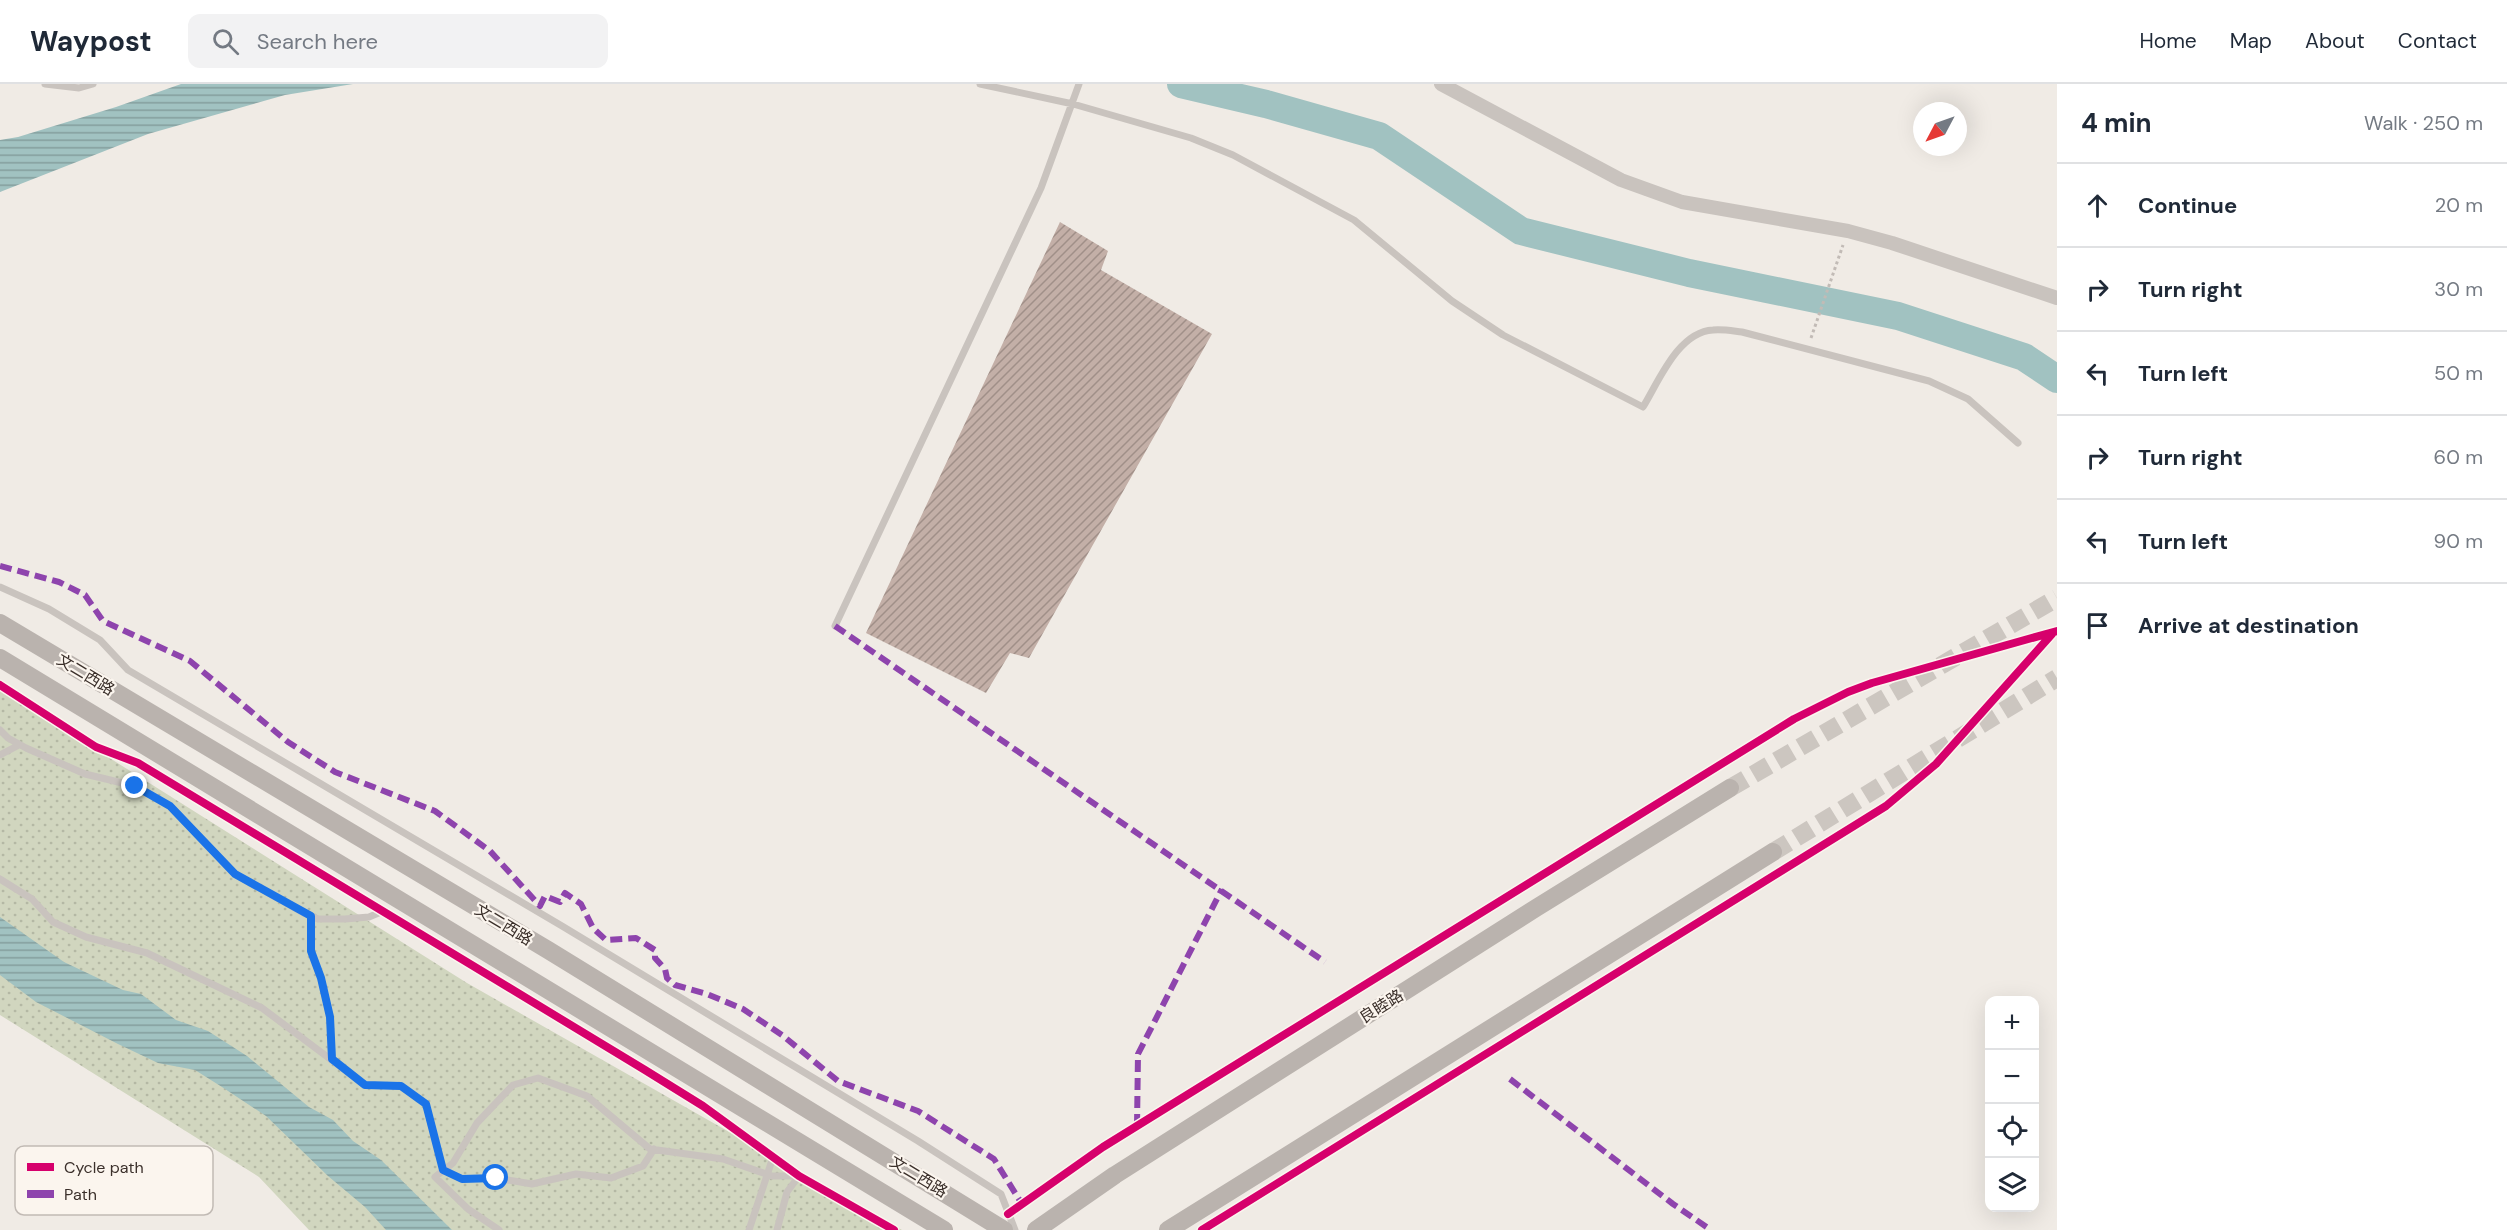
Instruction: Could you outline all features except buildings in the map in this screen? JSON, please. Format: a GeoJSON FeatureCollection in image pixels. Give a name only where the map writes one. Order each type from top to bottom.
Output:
{"type":"FeatureCollection","features":[{"type":"Feature","properties":{"kind":"main road","name":"文二西路"},"geometry":{"type":"LineString","coordinates":[[0,622],[548,950],[1004,1230]]}},
{"type":"Feature","properties":{"kind":"main road","name":"文二西路"},"geometry":{"type":"LineString","coordinates":[[0,658],[944,1230]]}},
{"type":"Feature","properties":{"kind":"main road","name":"良睦路"},"geometry":{"type":"LineString","coordinates":[[1036,1230],[1155,1150],[1536,908],[1730,788]]}},
{"type":"Feature","properties":{"kind":"main road"},"geometry":{"type":"LineString","coordinates":[[1168,1230],[1773,852]]}},
{"type":"Feature","properties":{"kind":"street"},"geometry":{"type":"LineString","coordinates":[[1441,84],[1621,180],[1682,202],[1848,231],[1892,243],[2057,298]]}},
{"type":"Feature","properties":{"kind":"lane"},"geometry":{"type":"LineString","coordinates":[[45,84],[79,88],[93,84]]}},
{"type":"Feature","properties":{"kind":"lane"},"geometry":{"type":"LineString","coordinates":[[980,84],[1074,103],[1191,138],[1233,155],[1354,220],[1452,301],[1503,335],[1643,407],[1677,353],[1691,338],[1712,330],[1742,332],[1929,381],[1968,399],[2018,443]]}},
{"type":"Feature","properties":{"kind":"lane"},"geometry":{"type":"LineString","coordinates":[[836,626],[1041,188],[1074,103],[1079,84]]}},
{"type":"Feature","properties":{"kind":"lane"},"geometry":{"type":"LineString","coordinates":[[0,587],[49,609],[100,640],[128,670],[562,926],[918,1141],[1001,1194],[1015,1230]]}},
{"type":"Feature","properties":{"kind":"lane"},"geometry":{"type":"LineString","coordinates":[[0,730],[19,745],[86,774],[135,786],[170,806],[235,874],[311,916],[318,919],[345,920],[369,917],[381,912]]}},
{"type":"Feature","properties":{"kind":"lane"},"geometry":{"type":"LineString","coordinates":[[0,755],[19,745]]}},
{"type":"Feature","properties":{"kind":"lane"},"geometry":{"type":"LineString","coordinates":[[0,879],[32,899],[53,922],[86,937],[147,953],[262,1008],[365,1085],[401,1086],[426,1104],[443,1170]]}},
{"type":"Feature","properties":{"kind":"lane"},"geometry":{"type":"LineString","coordinates":[[311,916],[311,951],[321,978],[330,1017],[332,1059]]}},
{"type":"Feature","properties":{"kind":"lane"},"geometry":{"type":"LineString","coordinates":[[499,1230],[468,1209],[435,1177],[453,1163],[477,1124],[513,1085],[538,1078],[587,1096],[650,1149],[723,1159],[767,1174],[798,1176],[787,1192],[777,1230]]}},
{"type":"Feature","properties":{"kind":"lane"},"geometry":{"type":"LineString","coordinates":[[443,1170],[462,1179],[496,1178],[532,1184],[576,1173],[611,1178],[643,1166],[654,1149]]}},
{"type":"Feature","properties":{"kind":"lane"},"geometry":{"type":"LineString","coordinates":[[749,1230],[773,1157]]}},
{"type":"Feature","properties":{"kind":"path"},"geometry":{"type":"LineString","coordinates":[[1808,348],[1848,231]]}},
{"type":"Feature","properties":{"kind":"green space"},"geometry":{"type":"Polygon","coordinates":[[[0,689],[467,983],[902,1230],[309,1230],[259,1177],[213,1148],[213,1146],[209,1146],[0,1015],[0,689]]]}},
{"type":"Feature","properties":{"kind":"water"},"geometry":{"type":"Polygon","coordinates":[[[181,84],[353,84],[285,95],[148,134],[0,192],[0,140],[18,137],[116,107],[181,84]]]}},
{"type":"Feature","properties":{"kind":"water"},"geometry":{"type":"Polygon","coordinates":[[[0,917],[64,962],[123,990],[141,994],[176,1020],[208,1031],[247,1056],[309,1107],[333,1120],[353,1141],[381,1160],[452,1230],[386,1230],[365,1207],[328,1176],[266,1116],[222,1087],[195,1070],[158,1063],[36,1002],[0,975],[0,917]]]}},
{"type":"Feature","properties":{"kind":"waterway"},"geometry":{"type":"LineString","coordinates":[[1181,84],[1266,104],[1379,136],[1521,231],[1689,273],[1898,316],[2024,357],[2057,379]]}},
{"type":"Feature","properties":{"kind":"tunnel"},"geometry":{"type":"LineString","coordinates":[[1730,788],[2057,598]]}},
{"type":"Feature","properties":{"kind":"tunnel"},"geometry":{"type":"LineString","coordinates":[[1773,852],[2057,678]]}},
{"type":"Feature","properties":{"kind":"marked path"},"geometry":{"type":"LineString","coordinates":[[0,566],[59,582],[85,595],[103,621],[190,661],[288,742],[335,772],[435,811],[490,851],[540,906],[545,896],[560,902],[565,893],[581,904],[593,928],[606,940],[636,938],[655,950],[655,958],[665,969],[667,978],[675,985],[707,994],[743,1009],[782,1035],[838,1081],[918,1111],[994,1159],[1022,1204]]}},
{"type":"Feature","properties":{"kind":"marked path"},"geometry":{"type":"LineString","coordinates":[[835,626],[1325,962]]}},
{"type":"Feature","properties":{"kind":"marked path"},"geometry":{"type":"LineString","coordinates":[[1137,1126],[1138,1054],[1222,889]]}},
{"type":"Feature","properties":{"kind":"marked path"},"geometry":{"type":"LineString","coordinates":[[1510,1079],[1673,1204],[1711,1230]]}},
{"type":"Feature","properties":{"kind":"cycle path"},"geometry":{"type":"LineString","coordinates":[[1008,1214],[1103,1147],[1794,719],[1848,692],[1872,683],[2057,631]]}},
{"type":"Feature","properties":{"kind":"cycle path"},"geometry":{"type":"LineString","coordinates":[[1202,1230],[1886,806],[1936,764],[2052,634]]}},
{"type":"Feature","properties":{"kind":"cycle path"},"geometry":{"type":"LineString","coordinates":[[0,685],[96,747],[138,763],[645,1070],[703,1106],[799,1176],[894,1230]]}},
{"type":"Feature","properties":{"kind":"route"},"geometry":{"type":"LineString","coordinates":[[135,786],[170,806],[235,874],[311,916],[311,951],[321,978],[330,1017],[332,1059],[365,1085],[401,1086],[426,1104],[443,1170],[462,1179],[496,1178]]}}]}
